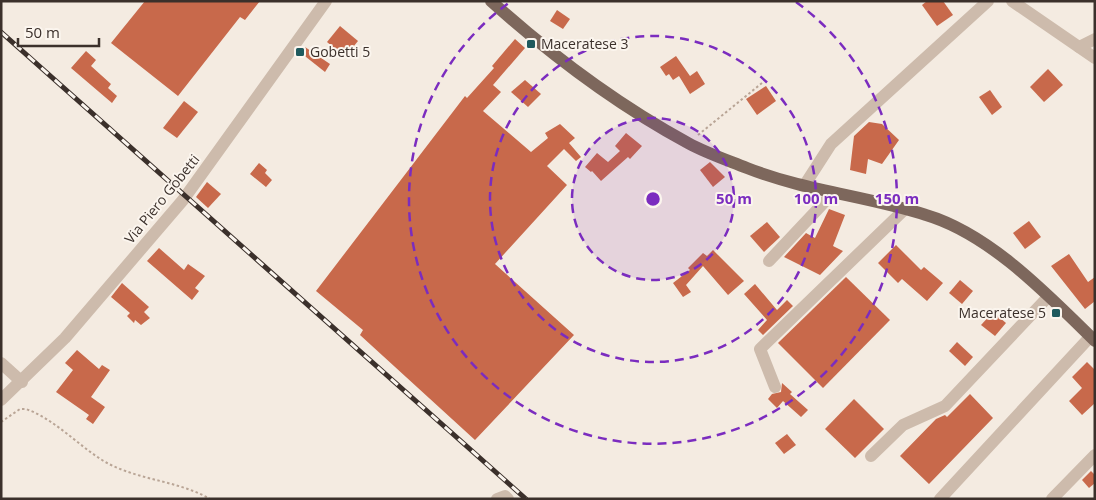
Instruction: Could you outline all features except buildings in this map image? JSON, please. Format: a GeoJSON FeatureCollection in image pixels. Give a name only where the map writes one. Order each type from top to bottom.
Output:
{"type":"FeatureCollection","features":[{"type":"Feature","properties":{"kind":"main road"},"geometry":{"type":"LineString","coordinates":[[491,1],[519,26],[606,92],[688,143],[749,169],[832,194],[928,215],[971,235],[995,252],[1048,297],[1093,339]]}},
{"type":"Feature","properties":{"kind":"street","name":"Via Piero Gobetti"},"geometry":{"type":"LineString","coordinates":[[1,400],[22,382],[65,338],[183,200],[326,1]]}},
{"type":"Feature","properties":{"kind":"street"},"geometry":{"type":"LineString","coordinates":[[804,186],[831,144],[988,1]]}},
{"type":"Feature","properties":{"kind":"street"},"geometry":{"type":"LineString","coordinates":[[1012,1],[1095,58]]}},
{"type":"Feature","properties":{"kind":"street"},"geometry":{"type":"LineString","coordinates":[[1079,47],[1095,39]]}},
{"type":"Feature","properties":{"kind":"street"},"geometry":{"type":"LineString","coordinates":[[769,261],[832,194]]}},
{"type":"Feature","properties":{"kind":"street"},"geometry":{"type":"LineString","coordinates":[[775,387],[760,349],[905,209]]}},
{"type":"Feature","properties":{"kind":"street"},"geometry":{"type":"LineString","coordinates":[[872,456],[903,425],[945,406],[1048,297]]}},
{"type":"Feature","properties":{"kind":"street"},"geometry":{"type":"LineString","coordinates":[[940,499],[1093,339]]}},
{"type":"Feature","properties":{"kind":"street"},"geometry":{"type":"LineString","coordinates":[[1,363],[22,382]]}},
{"type":"Feature","properties":{"kind":"street"},"geometry":{"type":"LineString","coordinates":[[1052,499],[1095,455]]}},
{"type":"Feature","properties":{"kind":"street"},"geometry":{"type":"LineString","coordinates":[[496,499],[505,496],[508,499]]}},
{"type":"Feature","properties":{"kind":"path"},"geometry":{"type":"LineString","coordinates":[[688,143],[762,83]]}},
{"type":"Feature","properties":{"kind":"path"},"geometry":{"type":"LineString","coordinates":[[1,422],[20,409],[26,408],[108,463],[136,476],[188,489],[210,499]]}},
{"type":"Feature","properties":{"kind":"railway"},"geometry":{"type":"LineString","coordinates":[[1,32],[526,499]]}},
{"type":"Feature","properties":{"kind":"place","name":"Maceratese 3"},"geometry":{"type":"Point","coordinates":[531,44]}},
{"type":"Feature","properties":{"kind":"place","name":"Gobetti 5"},"geometry":{"type":"Point","coordinates":[300,52]}},
{"type":"Feature","properties":{"kind":"place","name":"Maceratese 5"},"geometry":{"type":"Point","coordinates":[1056,313]}}]}
